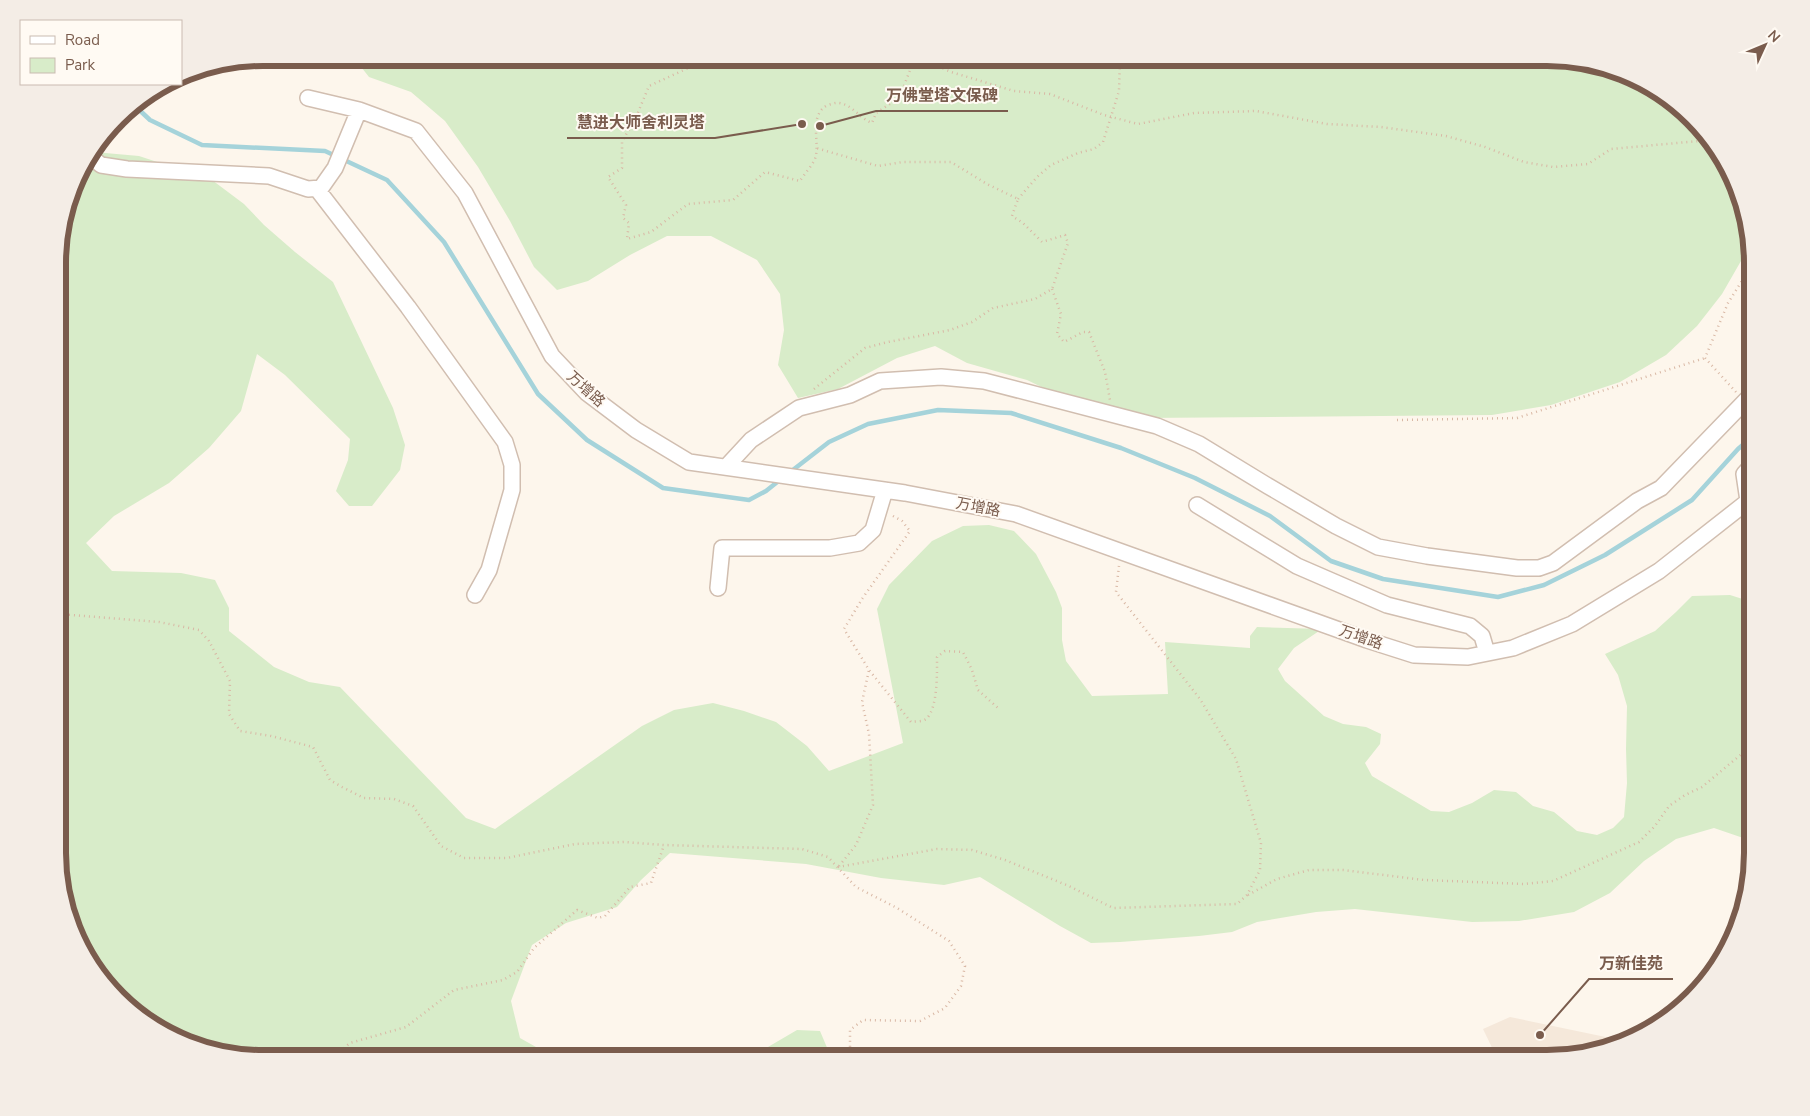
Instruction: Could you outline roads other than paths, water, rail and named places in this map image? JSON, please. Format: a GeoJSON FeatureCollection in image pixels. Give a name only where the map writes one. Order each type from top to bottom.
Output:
{"type":"FeatureCollection","features":[{"type":"Feature","properties":{"kind":"street","name":"万增路"},"geometry":{"type":"LineString","coordinates":[[308,98],[359,110],[416,131],[465,193],[552,356],[586,393],[636,430],[690,462],[885,490],[1016,514],[1367,640],[1414,655],[1468,657],[1513,648],[1572,624],[1659,571],[1744,505]]}},
{"type":"Feature","properties":{"kind":"street"},"geometry":{"type":"LineString","coordinates":[[96,160],[101,165],[127,169],[269,176],[308,189],[317,189],[321,188],[335,168],[359,110]]}},
{"type":"Feature","properties":{"kind":"street"},"geometry":{"type":"LineString","coordinates":[[317,189],[408,307],[505,442],[512,465],[512,490],[489,570],[474,595]]}},
{"type":"Feature","properties":{"kind":"street"},"geometry":{"type":"LineString","coordinates":[[726,467],[751,440],[799,408],[850,395],[880,381],[941,377],[984,381],[1157,426],[1199,444],[1310,511],[1378,547],[1427,556],[1517,568],[1539,568],[1553,563],[1638,501],[1661,488],[1744,405]]}},
{"type":"Feature","properties":{"kind":"street"},"geometry":{"type":"LineString","coordinates":[[718,588],[722,548],[830,548],[859,543],[872,530],[885,490]]}},
{"type":"Feature","properties":{"kind":"street"},"geometry":{"type":"LineString","coordinates":[[1196,505],[1297,566],[1387,605],[1470,626],[1482,636],[1487,653]]}},
{"type":"Feature","properties":{"kind":"waterway"},"geometry":{"type":"LineString","coordinates":[[139,110],[150,120],[202,145],[325,151],[387,180],[444,242],[538,394],[587,440],[663,488],[749,500],[766,491],[781,479]]}},
{"type":"Feature","properties":{"kind":"waterway"},"geometry":{"type":"LineString","coordinates":[[789,473],[829,442],[868,424],[938,410],[1011,413],[1121,448],[1195,478],[1270,516],[1331,561],[1383,579],[1498,597],[1544,585],[1605,555],[1692,500],[1744,444]]}},
{"type":"Feature","properties":{"kind":"place","name":"慧进大师舍利灵塔"},"geometry":{"type":"Point","coordinates":[802,124]}},
{"type":"Feature","properties":{"kind":"place","name":"万佛堂塔文保碑"},"geometry":{"type":"Point","coordinates":[820,126]}},
{"type":"Feature","properties":{"kind":"place","name":"万新佳苑"},"geometry":{"type":"Point","coordinates":[1540,1035]}}]}
